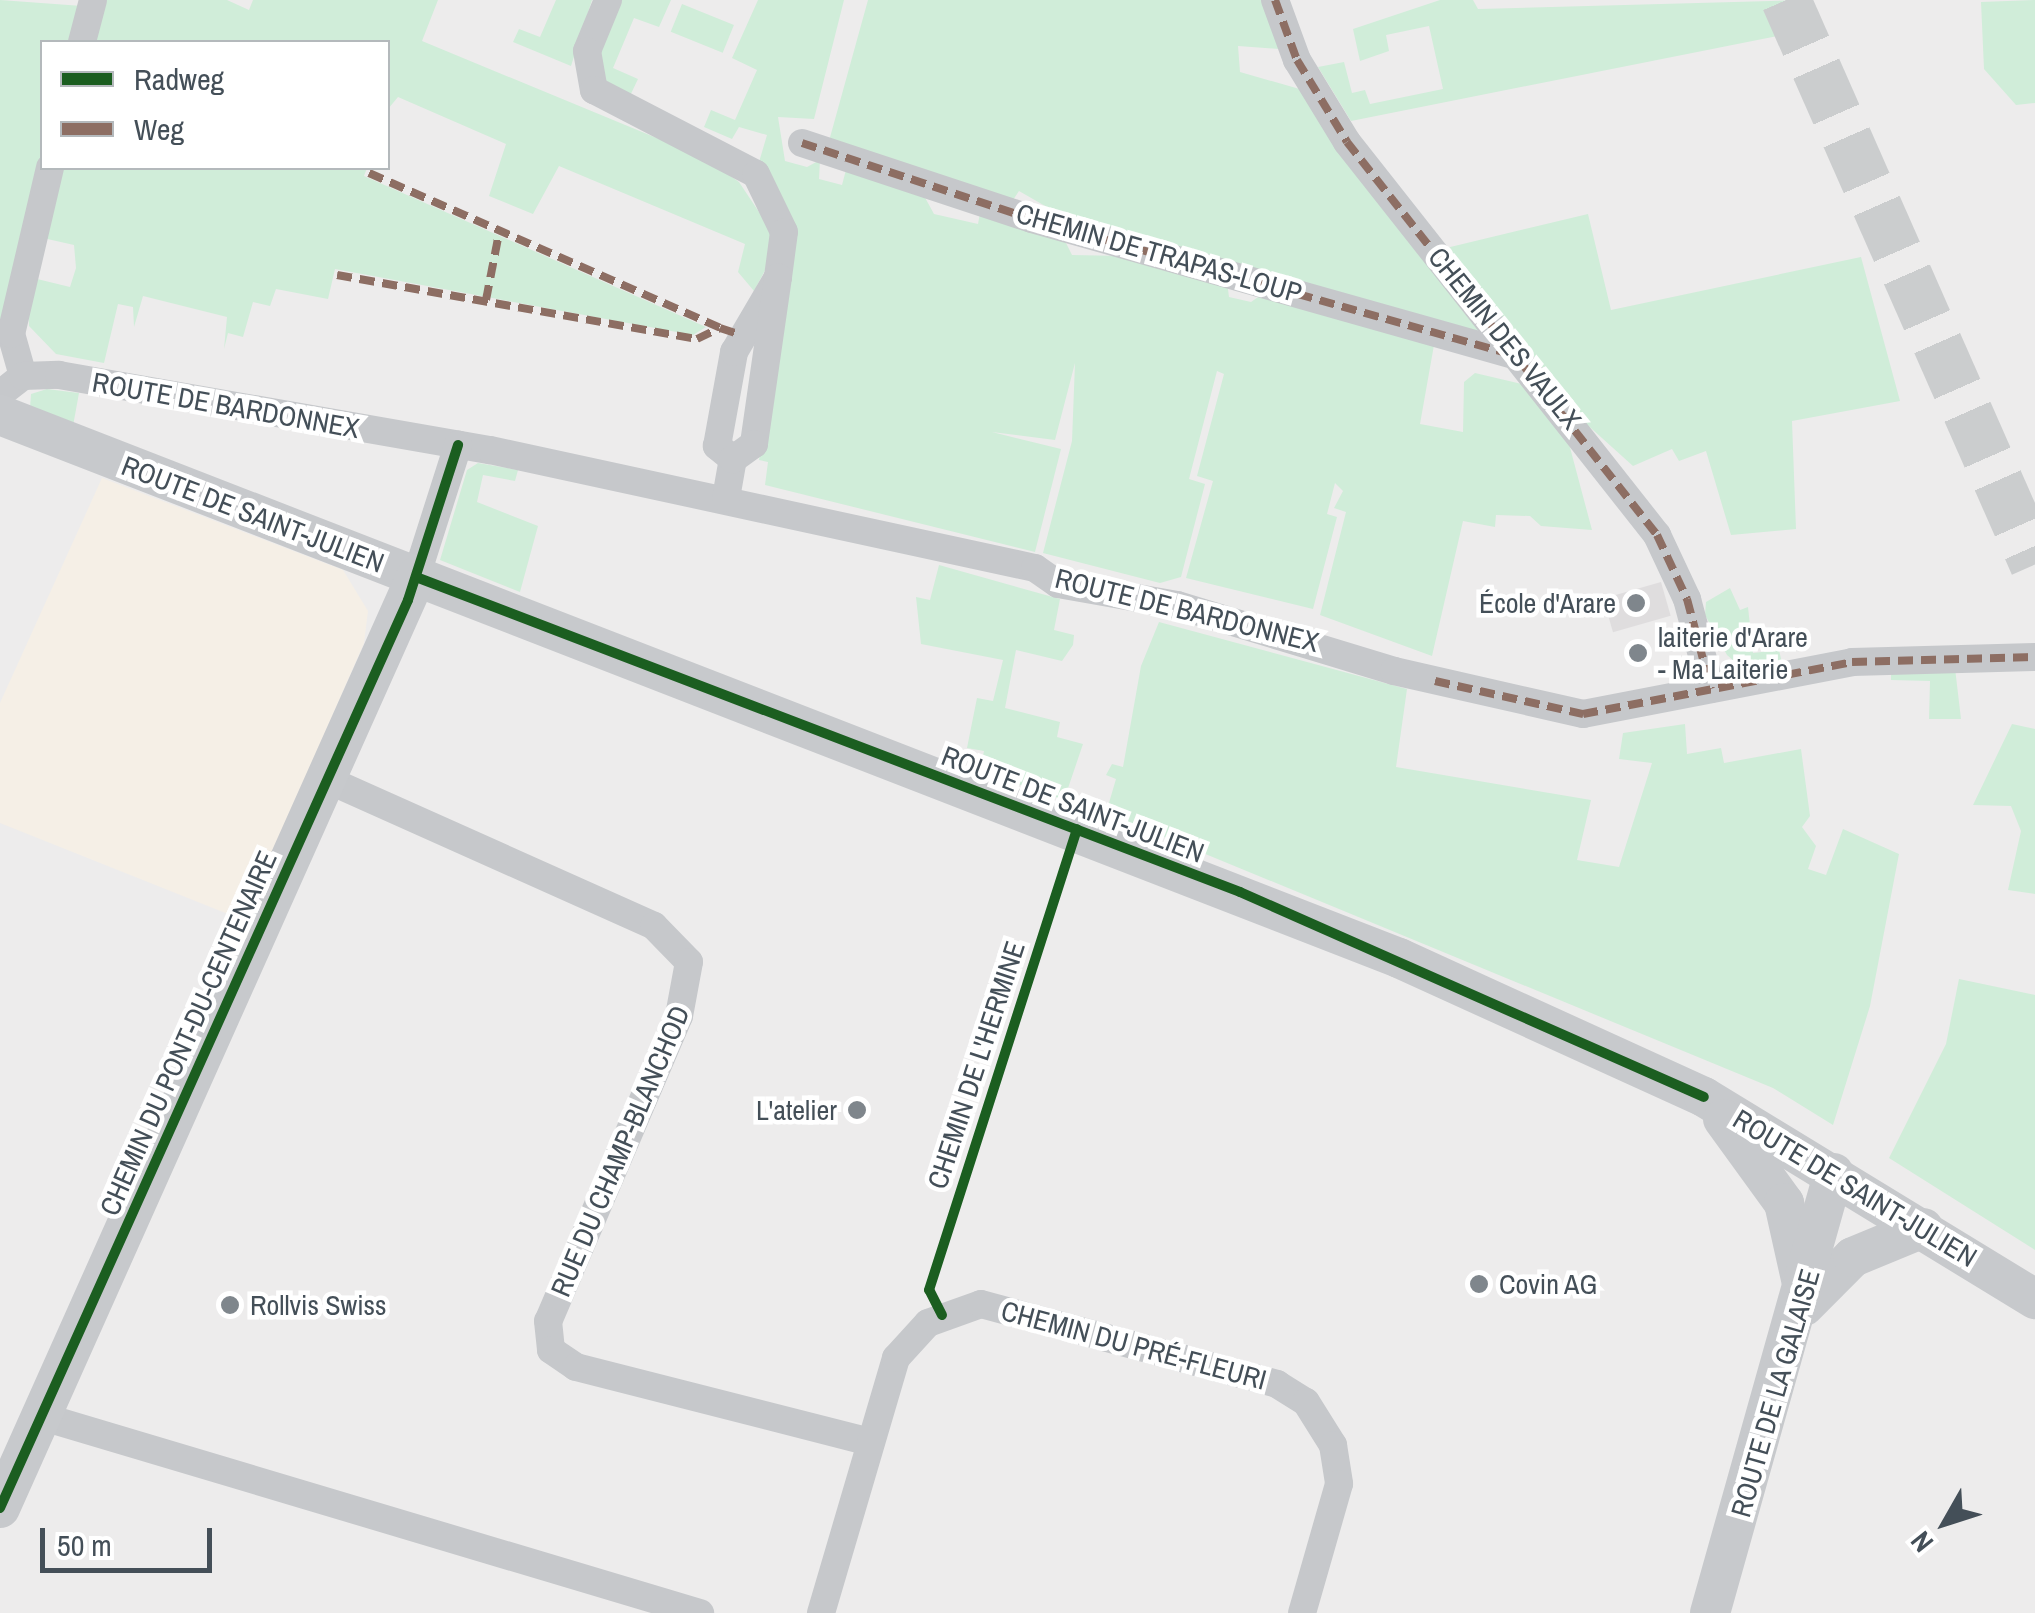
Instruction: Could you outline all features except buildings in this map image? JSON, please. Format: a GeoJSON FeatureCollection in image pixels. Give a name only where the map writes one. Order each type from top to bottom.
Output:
{"type":"FeatureCollection","features":[{"type":"Feature","properties":{"kind":"main road","name":"ROUTE DE SAINT-JULIEN"},"geometry":{"type":"LineString","coordinates":[[0,415],[1224,885],[1704,1097],[1834,1172],[2035,1298]]}},
{"type":"Feature","properties":{"kind":"main road","name":"CHEMIN DU PONT-DU-CENTENAIRE"},"geometry":{"type":"LineString","coordinates":[[346,550],[377,595],[382,659]]}},
{"type":"Feature","properties":{"kind":"main road","name":"CHEMIN DU PONT-DU-CENTENAIRE"},"geometry":{"type":"LineString","coordinates":[[0,1508],[416,577]]}},
{"type":"Feature","properties":{"kind":"main road"},"geometry":{"type":"LineString","coordinates":[[1704,1097],[1784,1203],[1803,1307]]}},
{"type":"Feature","properties":{"kind":"main road","name":"ROUTE DE LA GALAISE"},"geometry":{"type":"LineString","coordinates":[[1710,1613],[1803,1307],[1834,1172]]}},
{"type":"Feature","properties":{"kind":"main road"},"geometry":{"type":"LineString","coordinates":[[1803,1307],[1854,1257],[1923,1228]]}},
{"type":"Feature","properties":{"kind":"street"},"geometry":{"type":"LineString","coordinates":[[83,40],[94,0]]}},
{"type":"Feature","properties":{"kind":"street"},"geometry":{"type":"LineString","coordinates":[[608,0],[587,52],[594,90],[756,174],[784,232],[754,444],[725,452],[726,498]]}},
{"type":"Feature","properties":{"kind":"street","name":"CHEMIN DES VAULX"},"geometry":{"type":"LineString","coordinates":[[1275,0],[1297,60],[1347,142],[1657,535],[1688,599],[1712,689]]}},
{"type":"Feature","properties":{"kind":"street","name":"CHEMIN DE TRAPAS-LOUP"},"geometry":{"type":"LineString","coordinates":[[802,142],[1032,219],[1518,356]]}},
{"type":"Feature","properties":{"kind":"street"},"geometry":{"type":"LineString","coordinates":[[0,394],[24,376],[11,334],[50,170]]}},
{"type":"Feature","properties":{"kind":"street","name":"ROUTE DE BARDONNEX"},"geometry":{"type":"LineString","coordinates":[[24,376],[458,445],[726,498],[1036,568],[1058,584],[1153,607],[1177,604],[1536,707],[1628,710],[1852,662],[2035,657]]}},
{"type":"Feature","properties":{"kind":"street"},"geometry":{"type":"LineString","coordinates":[[416,577],[458,445]]}},
{"type":"Feature","properties":{"kind":"street","name":"RUE DU CHAMP-BLANCHOD"},"geometry":{"type":"LineString","coordinates":[[328,780],[654,926],[689,962],[679,1016],[548,1321],[551,1350],[576,1367],[872,1442]]}},
{"type":"Feature","properties":{"kind":"street","name":"CHEMIN DU PRÉ-FLEURI"},"geometry":{"type":"LineString","coordinates":[[822,1613],[872,1442],[906,1344],[966,1306],[1028,1312],[1278,1384],[1315,1412],[1339,1471],[1302,1613]]}},
{"type":"Feature","properties":{"kind":"street"},"geometry":{"type":"LineString","coordinates":[[40,1416],[700,1613]]}},
{"type":"Feature","properties":{"kind":"shaded area"},"geometry":{"type":"Polygon","coordinates":[[[102,478],[343,570],[368,611],[364,643],[243,920],[0,823],[0,703],[102,478]]]}},
{"type":"Feature","properties":{"kind":"shaded area","name":"École d'Arare"},"geometry":{"type":"Polygon","coordinates":[[[1661,582],[1671,616],[1613,632],[1603,599],[1661,582]]]}},
{"type":"Feature","properties":{"kind":"green space"},"geometry":{"type":"Polygon","coordinates":[[[0,0],[82,6],[73,40],[40,40],[41,170],[0,334],[0,0]]]}},
{"type":"Feature","properties":{"kind":"green space"},"geometry":{"type":"Polygon","coordinates":[[[103,0],[227,0],[249,10],[253,0],[438,0],[422,41],[705,158],[739,182],[773,233],[770,261],[754,291],[738,272],[745,244],[559,166],[533,214],[489,196],[506,144],[398,97],[390,107],[390,40],[93,40],[103,0]]]}},
{"type":"Feature","properties":{"kind":"green space"},"geometry":{"type":"Polygon","coordinates":[[[556,0],[592,0],[571,66],[513,42],[519,29],[540,37],[556,0]]]}},
{"type":"Feature","properties":{"kind":"green space"},"geometry":{"type":"Polygon","coordinates":[[[621,0],[671,0],[659,27],[634,18],[613,68],[638,79],[628,100],[601,76],[598,55],[621,0]]]}},
{"type":"Feature","properties":{"kind":"green space"},"geometry":{"type":"Polygon","coordinates":[[[758,0],[844,0],[814,119],[778,117],[785,161],[807,167],[820,160],[819,179],[842,185],[847,166],[922,192],[934,214],[978,224],[980,213],[1064,239],[1072,255],[1123,256],[1227,282],[1229,297],[1251,302],[1264,293],[1434,345],[1420,424],[1463,432],[1464,382],[1475,373],[1530,386],[1568,440],[1592,530],[1541,526],[1530,516],[1496,515],[1495,527],[1463,521],[1432,656],[1320,615],[1346,512],[1334,508],[1343,491],[1335,483],[1327,514],[1337,517],[1313,609],[1186,578],[1213,481],[1197,476],[1224,374],[1217,371],[1189,479],[1205,484],[1181,577],[1160,583],[1043,553],[1072,441],[1075,363],[1055,440],[992,432],[1061,449],[1035,552],[765,485],[768,462],[759,460],[795,239],[759,162],[767,135],[739,127],[732,139],[704,127],[711,110],[735,120],[757,70],[732,58],[758,0]]]}},
{"type":"Feature","properties":{"kind":"green space"},"geometry":{"type":"Polygon","coordinates":[[[868,0],[1266,0],[1279,49],[1238,46],[1240,72],[1303,90],[1492,336],[1073,222],[1019,191],[1009,206],[829,141],[868,0]]]}},
{"type":"Feature","properties":{"kind":"green space"},"geometry":{"type":"Polygon","coordinates":[[[1440,0],[1473,0],[1478,9],[1803,0],[1817,28],[1351,121],[1318,67],[1344,62],[1352,93],[1365,90],[1370,104],[1443,89],[1429,26],[1386,35],[1389,51],[1360,61],[1353,29],[1440,0]]]}},
{"type":"Feature","properties":{"kind":"green space"},"geometry":{"type":"Polygon","coordinates":[[[2035,0],[2035,103],[2016,105],[1984,69],[1981,2],[2035,0]]]}},
{"type":"Feature","properties":{"kind":"green space"},"geometry":{"type":"Polygon","coordinates":[[[682,4],[734,25],[723,53],[671,32],[682,4]]]}},
{"type":"Feature","properties":{"kind":"green space"},"geometry":{"type":"Polygon","coordinates":[[[60,170],[366,170],[364,176],[706,327],[693,335],[335,269],[328,299],[276,289],[270,306],[253,302],[243,337],[228,333],[224,349],[227,317],[143,296],[134,327],[133,307],[118,304],[104,363],[56,354],[29,326],[33,278],[70,287],[76,268],[74,245],[43,238],[60,170]]]}},
{"type":"Feature","properties":{"kind":"green space"},"geometry":{"type":"Polygon","coordinates":[[[1588,214],[1611,310],[1861,257],[1900,401],[1792,421],[1796,529],[1731,535],[1706,451],[1679,461],[1672,449],[1633,466],[1562,402],[1442,249],[1588,214]]]}},
{"type":"Feature","properties":{"kind":"green space"},"geometry":{"type":"Polygon","coordinates":[[[47,389],[79,393],[73,426],[30,409],[31,394],[47,389]]]}},
{"type":"Feature","properties":{"kind":"green space"},"geometry":{"type":"Polygon","coordinates":[[[478,463],[518,470],[515,481],[483,475],[477,502],[538,526],[520,592],[440,560],[467,470],[478,463]]]}},
{"type":"Feature","properties":{"kind":"green space"},"geometry":{"type":"Polygon","coordinates":[[[939,565],[1060,599],[1054,630],[1074,635],[1073,645],[1062,661],[1016,650],[1005,708],[1060,722],[1057,737],[1083,744],[1064,800],[980,771],[984,751],[967,748],[977,698],[993,701],[1003,660],[921,644],[916,597],[930,600],[939,565]]]}},
{"type":"Feature","properties":{"kind":"green space"},"geometry":{"type":"Polygon","coordinates":[[[1730,588],[1740,610],[1748,607],[1753,653],[1779,650],[1782,663],[1743,669],[1727,655],[1705,615],[1706,602],[1730,588]]]}},
{"type":"Feature","properties":{"kind":"green space"},"geometry":{"type":"Polygon","coordinates":[[[1159,622],[1407,689],[1396,767],[1591,800],[1577,860],[1619,867],[1652,763],[1619,759],[1623,733],[1685,724],[1687,754],[1721,748],[1724,763],[1801,749],[1810,816],[1802,827],[1816,846],[1808,869],[1826,875],[1843,829],[1899,854],[1870,1006],[1833,1125],[1773,1088],[1106,813],[1116,779],[1106,775],[1112,764],[1123,767],[1141,666],[1159,622]]]}},
{"type":"Feature","properties":{"kind":"green space"},"geometry":{"type":"Polygon","coordinates":[[[1891,668],[1955,668],[1961,719],[1929,719],[1930,681],[1891,680],[1891,668]]]}},
{"type":"Feature","properties":{"kind":"green space"},"geometry":{"type":"Polygon","coordinates":[[[2012,724],[2035,729],[2035,894],[2008,890],[2021,831],[2011,806],[1973,805],[2012,724]]]}},
{"type":"Feature","properties":{"kind":"green space"},"geometry":{"type":"Polygon","coordinates":[[[1959,979],[2035,995],[2035,1250],[1889,1158],[1946,1044],[1959,979]]]}},
{"type":"Feature","properties":{"kind":"tunnel"},"geometry":{"type":"LineString","coordinates":[[1786,0],[2035,565]]}},
{"type":"Feature","properties":{"kind":"marked path"},"geometry":{"type":"LineString","coordinates":[[1275,0],[1297,60],[1347,142],[1657,535],[1687,599],[1711,689]]}},
{"type":"Feature","properties":{"kind":"marked path"},"geometry":{"type":"LineString","coordinates":[[802,143],[1032,219],[1517,356]]}},
{"type":"Feature","properties":{"kind":"marked path"},"geometry":{"type":"LineString","coordinates":[[369,173],[720,328]]}},
{"type":"Feature","properties":{"kind":"marked path"},"geometry":{"type":"LineString","coordinates":[[486,300],[500,228]]}},
{"type":"Feature","properties":{"kind":"marked path"},"geometry":{"type":"LineString","coordinates":[[337,275],[697,339],[720,328],[739,334]]}},
{"type":"Feature","properties":{"kind":"marked path"},"geometry":{"type":"LineString","coordinates":[[1435,681],[1583,714],[1852,662],[2035,657]]}},
{"type":"Feature","properties":{"kind":"cycle path"},"geometry":{"type":"LineString","coordinates":[[0,1508],[408,600],[458,445]]}},
{"type":"Feature","properties":{"kind":"cycle path"},"geometry":{"type":"LineString","coordinates":[[416,577],[1240,892],[1704,1097]]}},
{"type":"Feature","properties":{"kind":"cycle path","name":"CHEMIN DE L'HERMINE"},"geometry":{"type":"LineString","coordinates":[[942,1315],[929,1290],[1077,829]]}},
{"type":"Feature","properties":{"kind":"place","name":"École d'Arare"},"geometry":{"type":"Point","coordinates":[1636,603]}},
{"type":"Feature","properties":{"kind":"place","name":"laiterie d'Arare - Ma Laiterie"},"geometry":{"type":"Point","coordinates":[1638,653]}},
{"type":"Feature","properties":{"kind":"place","name":"L'atelier"},"geometry":{"type":"Point","coordinates":[857,1110]}},
{"type":"Feature","properties":{"kind":"place","name":"Covin AG"},"geometry":{"type":"Point","coordinates":[1479,1284]}},
{"type":"Feature","properties":{"kind":"place","name":"Rollvis Swiss"},"geometry":{"type":"Point","coordinates":[230,1305]}}]}
